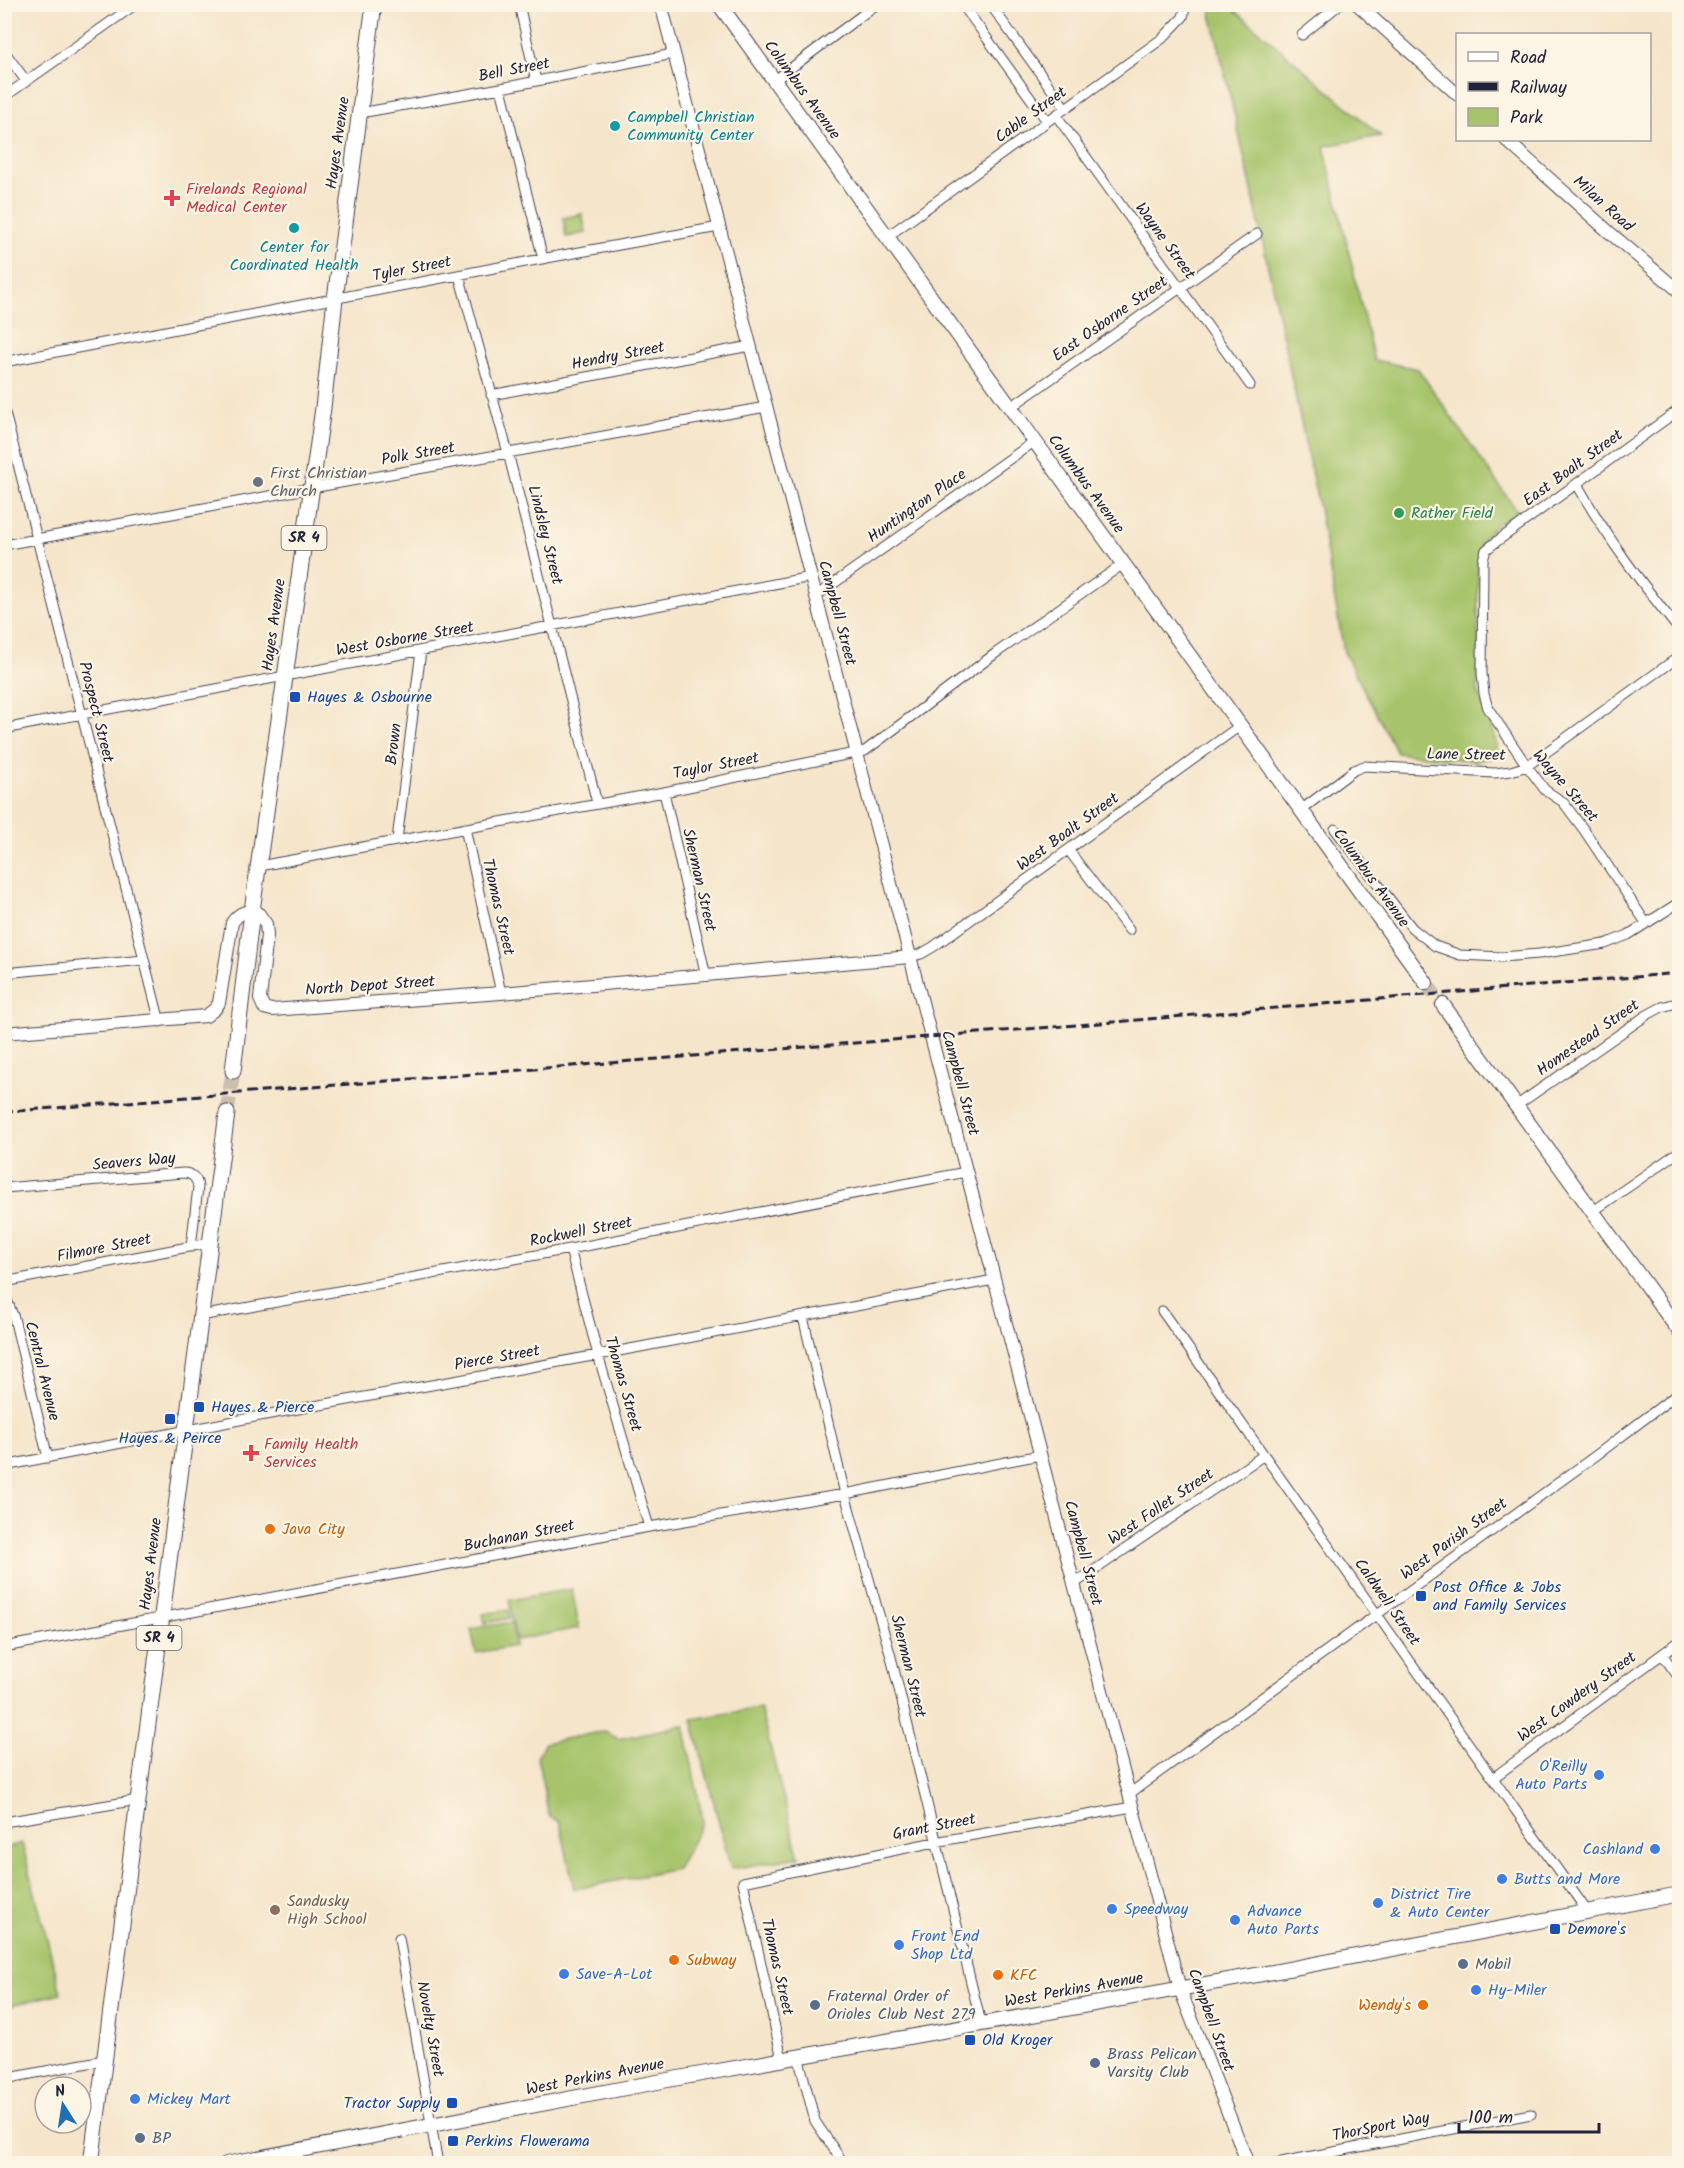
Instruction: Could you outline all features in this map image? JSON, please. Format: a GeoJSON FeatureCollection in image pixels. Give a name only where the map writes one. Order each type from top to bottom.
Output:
{"type":"FeatureCollection","features":[{"type":"Feature","properties":{"kind":"main road","name":"Hayes Avenue"},"geometry":{"type":"LineString","coordinates":[[233,1071],[252,911],[312,488],[374,4]]}},
{"type":"Feature","properties":{"kind":"main road","name":"Columbus Avenue"},"geometry":{"type":"LineString","coordinates":[[719,4],[1426,983]]}},
{"type":"Feature","properties":{"kind":"main road"},"geometry":{"type":"LineString","coordinates":[[1443,1005],[1680,1332]]}},
{"type":"Feature","properties":{"kind":"main road","name":"Hayes Avenue"},"geometry":{"type":"LineString","coordinates":[[91,2163],[227,1113]]}},
{"type":"Feature","properties":{"kind":"main road","name":"West Perkins Avenue"},"geometry":{"type":"LineString","coordinates":[[226,2163],[981,2022],[1180,1989],[1680,1894]]}},
{"type":"Feature","properties":{"kind":"street"},"geometry":{"type":"LineString","coordinates":[[4,97],[136,4]]}},
{"type":"Feature","properties":{"kind":"street"},"geometry":{"type":"LineString","coordinates":[[519,4],[536,81]]}},
{"type":"Feature","properties":{"kind":"street","name":"Campbell Street"},"geometry":{"type":"LineString","coordinates":[[661,4],[1180,1989],[1248,2163]]}},
{"type":"Feature","properties":{"kind":"street"},"geometry":{"type":"LineString","coordinates":[[775,80],[878,4]]}},
{"type":"Feature","properties":{"kind":"street"},"geometry":{"type":"LineString","coordinates":[[962,4],[1047,121]]}},
{"type":"Feature","properties":{"kind":"street"},"geometry":{"type":"LineString","coordinates":[[990,4],[1065,108]]}},
{"type":"Feature","properties":{"kind":"street"},"geometry":{"type":"LineString","coordinates":[[1302,35],[1340,4]]}},
{"type":"Feature","properties":{"kind":"street"},"geometry":{"type":"LineString","coordinates":[[1357,4],[1456,93]]}},
{"type":"Feature","properties":{"kind":"street","name":"Cable Street"},"geometry":{"type":"LineString","coordinates":[[888,236],[1163,38],[1179,23],[1185,8]]}},
{"type":"Feature","properties":{"kind":"street"},"geometry":{"type":"LineString","coordinates":[[4,51],[26,81]]}},
{"type":"Feature","properties":{"kind":"street","name":"Bell Street"},"geometry":{"type":"LineString","coordinates":[[360,113],[674,54]]}},
{"type":"Feature","properties":{"kind":"street"},"geometry":{"type":"LineString","coordinates":[[501,88],[543,259]]}},
{"type":"Feature","properties":{"kind":"street","name":"Wayne Street"},"geometry":{"type":"LineString","coordinates":[[1056,115],[1250,385]]}},
{"type":"Feature","properties":{"kind":"street","name":"Milan Road"},"geometry":{"type":"LineString","coordinates":[[1507,141],[1680,292]]}},
{"type":"Feature","properties":{"kind":"street","name":"Tyler Street"},"geometry":{"type":"LineString","coordinates":[[4,362],[719,227]]}},
{"type":"Feature","properties":{"kind":"street","name":"East Osborne Street"},"geometry":{"type":"LineString","coordinates":[[1011,407],[1257,234]]}},
{"type":"Feature","properties":{"kind":"street","name":"Lindsley Street"},"geometry":{"type":"LineString","coordinates":[[459,276],[508,453],[597,803]]}},
{"type":"Feature","properties":{"kind":"street","name":"Hendry Street"},"geometry":{"type":"LineString","coordinates":[[491,395],[750,346]]}},
{"type":"Feature","properties":{"kind":"street","name":"Polk Street"},"geometry":{"type":"LineString","coordinates":[[4,545],[766,407]]}},
{"type":"Feature","properties":{"kind":"street","name":"Prospect Street"},"geometry":{"type":"LineString","coordinates":[[4,409],[160,1022]]}},
{"type":"Feature","properties":{"kind":"street","name":"East Boalt Street"},"geometry":{"type":"LineString","coordinates":[[1485,552],[1680,409]]}},
{"type":"Feature","properties":{"kind":"street","name":"Huntington Place"},"geometry":{"type":"LineString","coordinates":[[816,596],[1035,441]]}},
{"type":"Feature","properties":{"kind":"street"},"geometry":{"type":"LineString","coordinates":[[1577,484],[1612,543],[1680,631]]}},
{"type":"Feature","properties":{"kind":"street","name":"Wayne Street"},"geometry":{"type":"LineString","coordinates":[[1485,552],[1481,658],[1484,694],[1493,717],[1545,790],[1563,802],[1584,830],[1646,923]]}},
{"type":"Feature","properties":{"kind":"street","name":"Taylor Street"},"geometry":{"type":"LineString","coordinates":[[259,866],[664,792],[865,751],[996,653],[1123,564]]}},
{"type":"Feature","properties":{"kind":"street","name":"West Osborne Street"},"geometry":{"type":"LineString","coordinates":[[4,729],[553,628],[811,577]]}},
{"type":"Feature","properties":{"kind":"street","name":"Brown"},"geometry":{"type":"LineString","coordinates":[[398,840],[421,651]]}},
{"type":"Feature","properties":{"kind":"street","name":"Lane Street"},"geometry":{"type":"LineString","coordinates":[[1301,810],[1354,770],[1364,766],[1484,773],[1506,772],[1527,766],[1680,656]]}},
{"type":"Feature","properties":{"kind":"street","name":"West Boalt Street"},"geometry":{"type":"LineString","coordinates":[[910,957],[933,947],[1241,725]]}},
{"type":"Feature","properties":{"kind":"street","name":"Sherman Street"},"geometry":{"type":"LineString","coordinates":[[664,792],[706,976]]}},
{"type":"Feature","properties":{"kind":"street","name":"Thomas Street"},"geometry":{"type":"LineString","coordinates":[[465,828],[501,993]]}},
{"type":"Feature","properties":{"kind":"street"},"geometry":{"type":"LineString","coordinates":[[1335,829],[1409,925],[1425,940],[1454,954],[1502,957],[1588,947],[1615,941],[1680,902]]}},
{"type":"Feature","properties":{"kind":"street"},"geometry":{"type":"LineString","coordinates":[[1069,851],[1129,930]]}},
{"type":"Feature","properties":{"kind":"street"},"geometry":{"type":"LineString","coordinates":[[4,1033],[202,1018],[215,1009],[219,1002],[232,923],[240,914],[252,911]]}},
{"type":"Feature","properties":{"kind":"street","name":"North Depot Street"},"geometry":{"type":"LineString","coordinates":[[252,911],[262,916],[267,928],[259,995],[260,1002],[268,1010],[501,993],[910,957]]}},
{"type":"Feature","properties":{"kind":"street"},"geometry":{"type":"LineString","coordinates":[[4,973],[144,960]]}},
{"type":"Feature","properties":{"kind":"street","name":"Homestead Street"},"geometry":{"type":"LineString","coordinates":[[1516,1106],[1647,1015],[1662,1007],[1680,1002]]}},
{"type":"Feature","properties":{"kind":"street"},"geometry":{"type":"LineString","coordinates":[[1592,1212],[1680,1150]]}},
{"type":"Feature","properties":{"kind":"street","name":"Rockwell Street"},"geometry":{"type":"LineString","coordinates":[[200,1316],[570,1250],[966,1172]]}},
{"type":"Feature","properties":{"kind":"street","name":"Seavers Way"},"geometry":{"type":"LineString","coordinates":[[4,1188],[190,1174],[195,1178],[198,1187],[190,1247]]}},
{"type":"Feature","properties":{"kind":"street","name":"Filmore Street"},"geometry":{"type":"LineString","coordinates":[[4,1282],[209,1243]]}},
{"type":"Feature","properties":{"kind":"street","name":"Thomas Street"},"geometry":{"type":"LineString","coordinates":[[570,1250],[598,1355],[649,1527]]}},
{"type":"Feature","properties":{"kind":"street","name":"Pierce Street"},"geometry":{"type":"LineString","coordinates":[[4,1466],[994,1280]]}},
{"type":"Feature","properties":{"kind":"street","name":"Central Avenue"},"geometry":{"type":"LineString","coordinates":[[4,1292],[14,1318],[48,1458]]}},
{"type":"Feature","properties":{"kind":"street","name":"Caldwell Street"},"geometry":{"type":"LineString","coordinates":[[1162,1311],[1587,1911]]}},
{"type":"Feature","properties":{"kind":"street","name":"Sherman Street"},"geometry":{"type":"LineString","coordinates":[[803,1317],[845,1494],[891,1657],[981,2022]]}},
{"type":"Feature","properties":{"kind":"street","name":"West Parish Street"},"geometry":{"type":"LineString","coordinates":[[1129,1794],[1680,1392]]}},
{"type":"Feature","properties":{"kind":"street","name":"Buchanan Street"},"geometry":{"type":"LineString","coordinates":[[4,1647],[649,1527],[845,1494],[1040,1455]]}},
{"type":"Feature","properties":{"kind":"street","name":"West Follet Street"},"geometry":{"type":"LineString","coordinates":[[1074,1584],[1264,1455]]}},
{"type":"Feature","properties":{"kind":"street","name":"West Cowdery Street"},"geometry":{"type":"LineString","coordinates":[[1493,1778],[1680,1641]]}},
{"type":"Feature","properties":{"kind":"street"},"geometry":{"type":"LineString","coordinates":[[1662,1654],[1680,1679]]}},
{"type":"Feature","properties":{"kind":"street"},"geometry":{"type":"LineString","coordinates":[[4,1822],[138,1800]]}},
{"type":"Feature","properties":{"kind":"street","name":"Grant Street"},"geometry":{"type":"LineString","coordinates":[[743,1882],[935,1842],[1132,1807]]}},
{"type":"Feature","properties":{"kind":"street","name":"Thomas Street"},"geometry":{"type":"LineString","coordinates":[[743,1882],[782,2059]]}},
{"type":"Feature","properties":{"kind":"street","name":"Novelty Street"},"geometry":{"type":"LineString","coordinates":[[399,1938],[438,2163]]}},
{"type":"Feature","properties":{"kind":"street"},"geometry":{"type":"LineString","coordinates":[[798,2056],[815,2121],[844,2163]]}},
{"type":"Feature","properties":{"kind":"street"},"geometry":{"type":"LineString","coordinates":[[4,2079],[104,2060]]}},
{"type":"Feature","properties":{"kind":"street","name":"ThorSport Way"},"geometry":{"type":"LineString","coordinates":[[1271,2163],[1531,2114]]}},
{"type":"Feature","properties":{"kind":"green space"},"geometry":{"type":"Polygon","coordinates":[[[1209,5],[1229,5],[1381,136],[1324,146],[1374,360],[1418,369],[1517,511],[1487,534],[1478,553],[1478,691],[1495,736],[1497,751],[1492,758],[1477,761],[1397,753],[1344,652],[1319,508],[1251,186],[1209,5]]]}},
{"type":"Feature","properties":{"kind":"green space"},"geometry":{"type":"Polygon","coordinates":[[[582,214],[586,233],[566,237],[563,218],[582,214]]]}},
{"type":"Feature","properties":{"kind":"green space"},"geometry":{"type":"Polygon","coordinates":[[[572,1589],[579,1628],[516,1640],[509,1600],[572,1589]]]}},
{"type":"Feature","properties":{"kind":"green space"},"geometry":{"type":"Polygon","coordinates":[[[508,1610],[510,1618],[485,1623],[483,1614],[508,1610]]]}},
{"type":"Feature","properties":{"kind":"green space"},"geometry":{"type":"Polygon","coordinates":[[[511,1622],[515,1646],[476,1653],[471,1629],[511,1622]]]}},
{"type":"Feature","properties":{"kind":"green space"},"geometry":{"type":"Polygon","coordinates":[[[760,1708],[799,1857],[731,1869],[692,1719],[760,1708]]]}},
{"type":"Feature","properties":{"kind":"green space"},"geometry":{"type":"Polygon","coordinates":[[[684,1725],[703,1822],[677,1869],[574,1889],[560,1822],[549,1816],[537,1757],[545,1743],[605,1731],[618,1739],[684,1725]]]}},
{"type":"Feature","properties":{"kind":"green space"},"geometry":{"type":"Polygon","coordinates":[[[22,1843],[61,1993],[5,2007],[5,1848],[22,1843]]]}},
{"type":"Feature","properties":{"kind":"tunnel"},"geometry":{"type":"LineString","coordinates":[[1426,983],[1443,1005]]}},
{"type":"Feature","properties":{"kind":"tunnel"},"geometry":{"type":"LineString","coordinates":[[227,1113],[233,1071]]}},
{"type":"Feature","properties":{"kind":"railway"},"geometry":{"type":"LineString","coordinates":[[4,1112],[1126,1021],[1680,973]]}},
{"type":"Feature","properties":{"kind":"place","name":"Campbell Christian Community Center"},"geometry":{"type":"Point","coordinates":[615,126]}},
{"type":"Feature","properties":{"kind":"place","name":"Firelands Regional Medical Center"},"geometry":{"type":"Point","coordinates":[172,198]}},
{"type":"Feature","properties":{"kind":"place","name":"Center for Coordinated Health"},"geometry":{"type":"Point","coordinates":[294,228]}},
{"type":"Feature","properties":{"kind":"place","name":"First Christian Church"},"geometry":{"type":"Point","coordinates":[258,482]}},
{"type":"Feature","properties":{"kind":"place","name":"Rather Field"},"geometry":{"type":"Point","coordinates":[1399,513]}},
{"type":"Feature","properties":{"kind":"place","name":"Hayes & Osbourne"},"geometry":{"type":"Point","coordinates":[295,697]}},
{"type":"Feature","properties":{"kind":"place","name":"Hayes & Pierce"},"geometry":{"type":"Point","coordinates":[199,1407]}},
{"type":"Feature","properties":{"kind":"place","name":"Hayes & Peirce"},"geometry":{"type":"Point","coordinates":[170,1419]}},
{"type":"Feature","properties":{"kind":"place","name":"Family Health Services"},"geometry":{"type":"Point","coordinates":[251,1453]}},
{"type":"Feature","properties":{"kind":"place","name":"Java City"},"geometry":{"type":"Point","coordinates":[270,1529]}},
{"type":"Feature","properties":{"kind":"place","name":"Post Office & Jobs and Family Services"},"geometry":{"type":"Point","coordinates":[1421,1596]}},
{"type":"Feature","properties":{"kind":"place","name":"O'Reilly Auto Parts"},"geometry":{"type":"Point","coordinates":[1599,1775]}},
{"type":"Feature","properties":{"kind":"place","name":"Cashland"},"geometry":{"type":"Point","coordinates":[1655,1849]}},
{"type":"Feature","properties":{"kind":"place","name":"Butts and More"},"geometry":{"type":"Point","coordinates":[1502,1879]}},
{"type":"Feature","properties":{"kind":"place","name":"District Tire & Auto Center"},"geometry":{"type":"Point","coordinates":[1378,1903]}},
{"type":"Feature","properties":{"kind":"place","name":"Speedway"},"geometry":{"type":"Point","coordinates":[1112,1909]}},
{"type":"Feature","properties":{"kind":"place","name":"Sandusky High School"},"geometry":{"type":"Point","coordinates":[275,1910]}},
{"type":"Feature","properties":{"kind":"place","name":"Advance Auto Parts"},"geometry":{"type":"Point","coordinates":[1235,1920]}},
{"type":"Feature","properties":{"kind":"place","name":"Demore's"},"geometry":{"type":"Point","coordinates":[1555,1929]}},
{"type":"Feature","properties":{"kind":"place","name":"Front End Shop Ltd"},"geometry":{"type":"Point","coordinates":[899,1945]}},
{"type":"Feature","properties":{"kind":"place","name":"Subway"},"geometry":{"type":"Point","coordinates":[674,1960]}},
{"type":"Feature","properties":{"kind":"place","name":"Mobil"},"geometry":{"type":"Point","coordinates":[1463,1964]}},
{"type":"Feature","properties":{"kind":"place","name":"Save-A-Lot"},"geometry":{"type":"Point","coordinates":[564,1974]}},
{"type":"Feature","properties":{"kind":"place","name":"KFC"},"geometry":{"type":"Point","coordinates":[998,1975]}},
{"type":"Feature","properties":{"kind":"place","name":"Hy-Miler"},"geometry":{"type":"Point","coordinates":[1476,1990]}},
{"type":"Feature","properties":{"kind":"place","name":"Fraternal Order of Orioles Club Nest 279"},"geometry":{"type":"Point","coordinates":[815,2005]}},
{"type":"Feature","properties":{"kind":"place","name":"Wendy's"},"geometry":{"type":"Point","coordinates":[1423,2005]}},
{"type":"Feature","properties":{"kind":"place","name":"Old Kroger"},"geometry":{"type":"Point","coordinates":[970,2040]}},
{"type":"Feature","properties":{"kind":"place","name":"Brass Pelican Varsity Club"},"geometry":{"type":"Point","coordinates":[1095,2063]}},
{"type":"Feature","properties":{"kind":"place","name":"Mickey Mart"},"geometry":{"type":"Point","coordinates":[135,2099]}},
{"type":"Feature","properties":{"kind":"place","name":"Tractor Supply"},"geometry":{"type":"Point","coordinates":[452,2103]}},
{"type":"Feature","properties":{"kind":"place","name":"BP"},"geometry":{"type":"Point","coordinates":[140,2138]}},
{"type":"Feature","properties":{"kind":"place","name":"Perkins Flowerama"},"geometry":{"type":"Point","coordinates":[453,2141]}}]}
